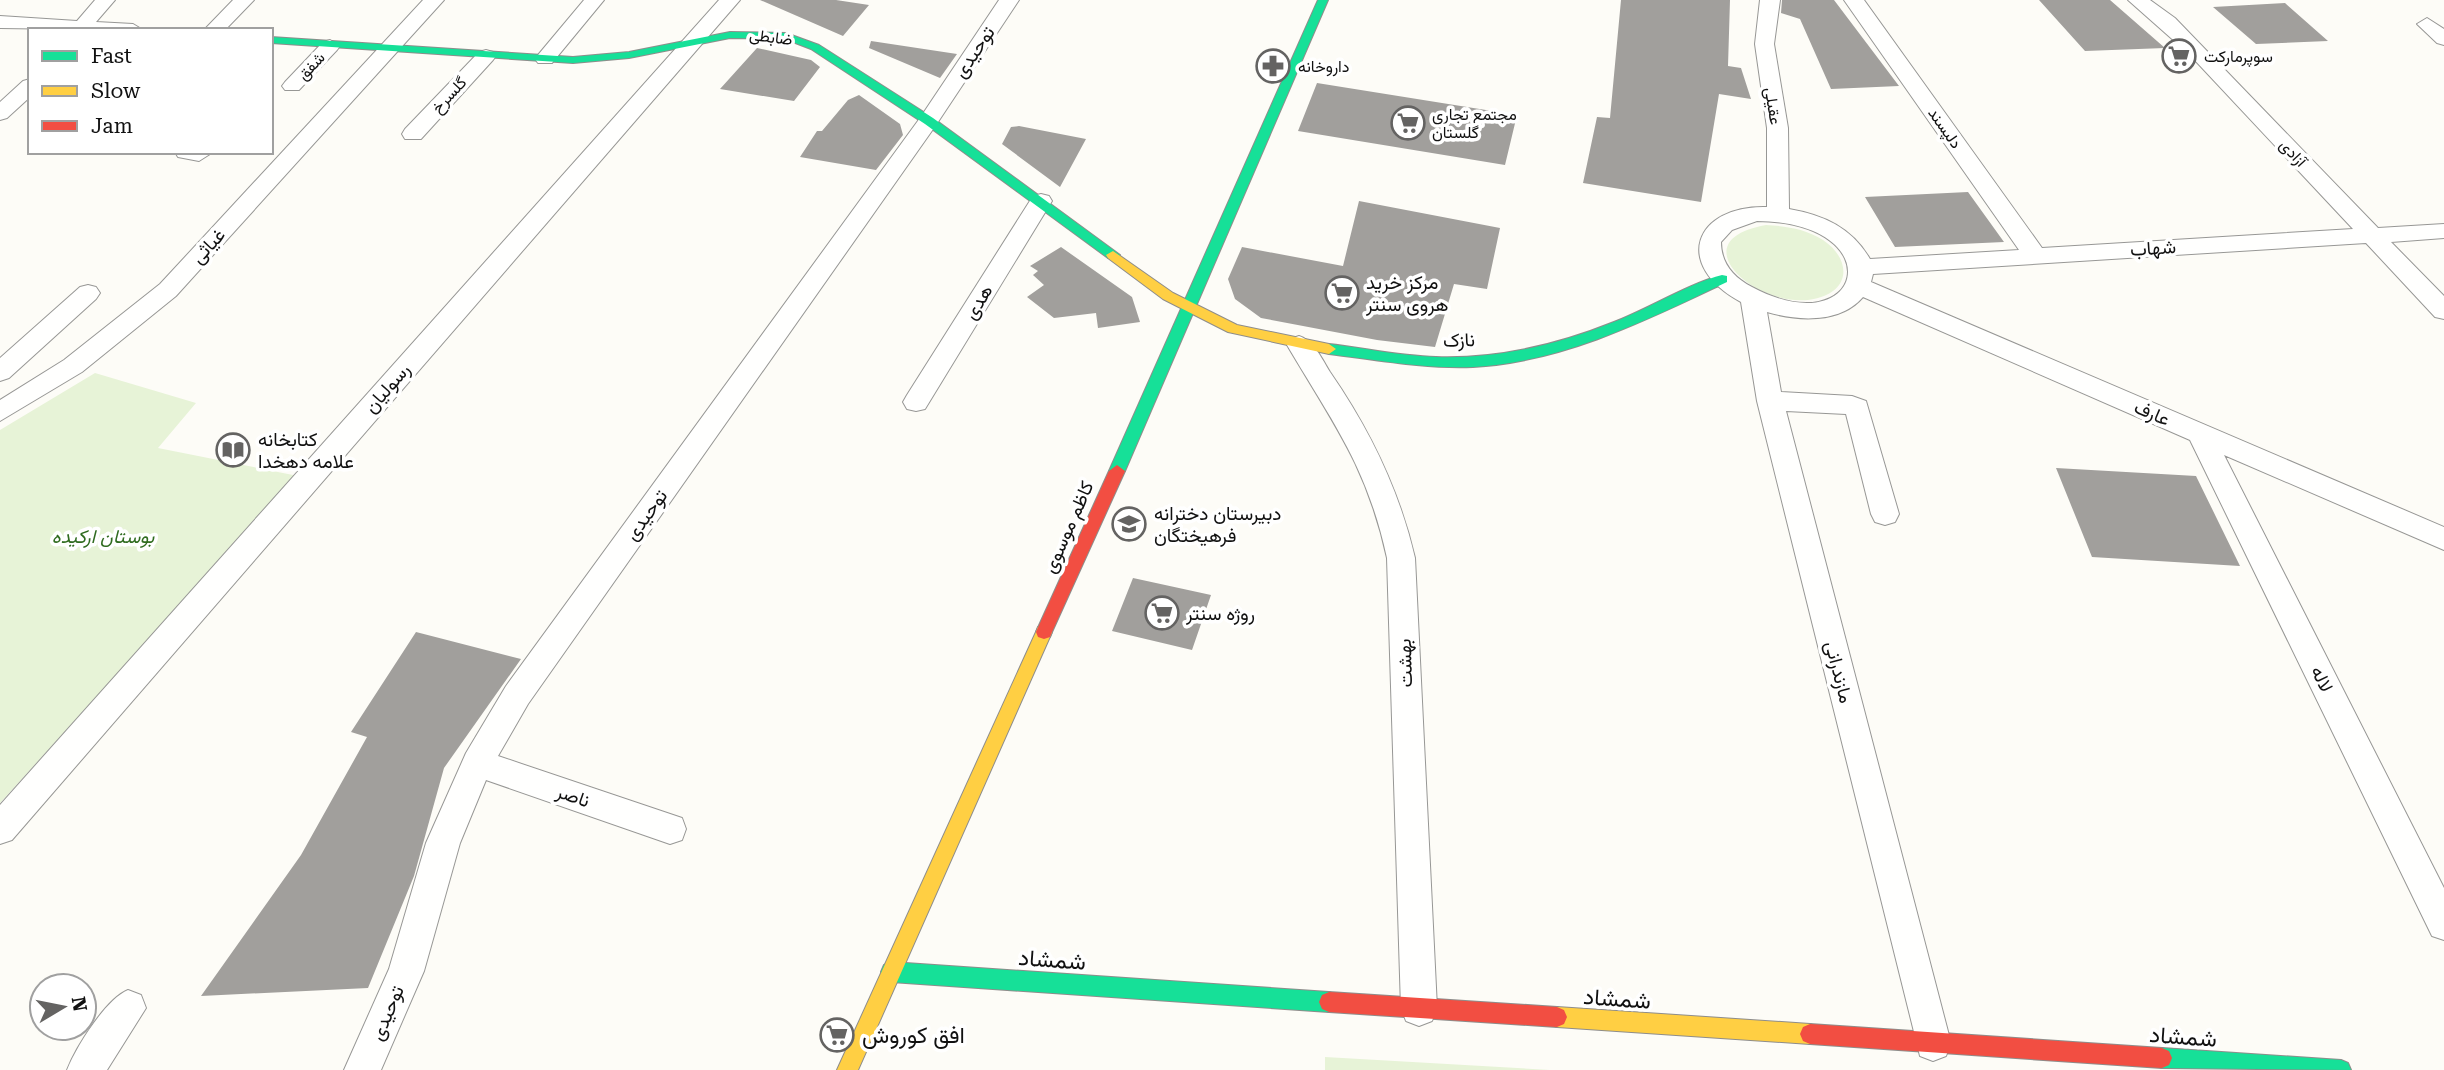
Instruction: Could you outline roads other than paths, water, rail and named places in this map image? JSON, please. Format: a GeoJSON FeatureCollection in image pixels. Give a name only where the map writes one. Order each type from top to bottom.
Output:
{"type":"FeatureCollection","features":[{"type":"Feature","properties":{"kind":"street"},"geometry":{"type":"LineString","coordinates":[[0,22],[80,28],[105,0]]}},
{"type":"Feature","properties":{"kind":"street"},"geometry":{"type":"LineString","coordinates":[[216,28],[244,0]]}},
{"type":"Feature","properties":{"kind":"street","name":"غیاثی"},"geometry":{"type":"LineString","coordinates":[[0,412],[73,366],[168,290],[434,0]]}},
{"type":"Feature","properties":{"kind":"street"},"geometry":{"type":"LineString","coordinates":[[545,60],[594,0]]}},
{"type":"Feature","properties":{"kind":"street","name":"رسولیان"},"geometry":{"type":"LineString","coordinates":[[0,829],[691,41],[730,0]]}},
{"type":"Feature","properties":{"kind":"street","name":"توحیدی"},"geometry":{"type":"LineString","coordinates":[[362,1070],[405,971],[443,843],[477,763],[517,695],[929,121],[1009,0]]}},
{"type":"Feature","properties":{"kind":"street","name":"کاظم موسوی"},"geometry":{"type":"LineString","coordinates":[[848,1070],[1190,309],[1323,0]]}},
{"type":"Feature","properties":{"kind":"street","name":"عقیلی"},"geometry":{"type":"LineString","coordinates":[[1770,0],[1762,40],[1776,117],[1780,163],[1778,214]]}},
{"type":"Feature","properties":{"kind":"street","name":"دلپسند"},"geometry":{"type":"LineString","coordinates":[[1854,0],[2035,256]]}},
{"type":"Feature","properties":{"kind":"street","name":"آزادی"},"geometry":{"type":"LineString","coordinates":[[2138,0],[2168,22],[2196,50],[2444,311]]}},
{"type":"Feature","properties":{"kind":"street"},"geometry":{"type":"LineString","coordinates":[[2427,24],[2444,39]]}},
{"type":"Feature","properties":{"kind":"street","name":"ضابطی"},"geometry":{"type":"LineString","coordinates":[[273,40],[545,60],[629,55],[691,41],[751,33],[803,42],[929,121],[1041,201],[1147,282],[1190,309]]}},
{"type":"Feature","properties":{"kind":"street","name":"شفق"},"geometry":{"type":"LineString","coordinates":[[292,86],[330,46]]}},
{"type":"Feature","properties":{"kind":"street","name":"گلسرخ"},"geometry":{"type":"LineString","coordinates":[[413,134],[486,56]]}},
{"type":"Feature","properties":{"kind":"street"},"geometry":{"type":"LineString","coordinates":[[0,114],[28,87]]}},
{"type":"Feature","properties":{"kind":"street","name":"هدی"},"geometry":{"type":"LineString","coordinates":[[916,402],[1041,201]]}},
{"type":"Feature","properties":{"kind":"street"},"geometry":{"type":"LineString","coordinates":[[1778,214],[1822,226],[1841,238],[1855,252],[1861,277],[1850,300],[1819,310],[1779,309],[1753,301],[1722,279],[1713,269],[1708,253],[1709,239],[1719,227],[1734,218],[1778,214]]}},
{"type":"Feature","properties":{"kind":"street","name":"شهاب"},"geometry":{"type":"LineString","coordinates":[[1861,277],[2035,256],[2444,231]]}},
{"type":"Feature","properties":{"kind":"street","name":"عارف"},"geometry":{"type":"LineString","coordinates":[[1861,277],[2200,434],[2444,539]]}},
{"type":"Feature","properties":{"kind":"street","name":"نازک"},"geometry":{"type":"LineString","coordinates":[[1190,309],[1233,330],[1299,345],[1437,362],[1510,358],[1587,339],[1626,325],[1722,279]]}},
{"type":"Feature","properties":{"kind":"street"},"geometry":{"type":"LineString","coordinates":[[0,372],[88,293]]}},
{"type":"Feature","properties":{"kind":"street","name":"مازندرانی"},"geometry":{"type":"LineString","coordinates":[[1753,301],[1770,401],[1933,1042]]}},
{"type":"Feature","properties":{"kind":"street","name":"بهشت"},"geometry":{"type":"LineString","coordinates":[[1299,345],[1347,414],[1367,450],[1395,525],[1401,558],[1419,1008]]}},
{"type":"Feature","properties":{"kind":"street"},"geometry":{"type":"LineString","coordinates":[[1770,401],[1857,408],[1885,514]]}},
{"type":"Feature","properties":{"kind":"street","name":"لاله"},"geometry":{"type":"LineString","coordinates":[[2200,434],[2444,924]]}},
{"type":"Feature","properties":{"kind":"street","name":"ناصر"},"geometry":{"type":"LineString","coordinates":[[477,763],[670,829]]}},
{"type":"Feature","properties":{"kind":"street","name":"شمشاد"},"geometry":{"type":"LineString","coordinates":[[891,972],[1933,1042],[2009,1059],[2340,1070]]}},
{"type":"Feature","properties":{"kind":"street"},"geometry":{"type":"LineString","coordinates":[[85,1070],[128,1008]]}},
{"type":"Feature","properties":{"kind":"place","name":"سوپرمارکت"},"geometry":{"type":"Point","coordinates":[2179,56]}},
{"type":"Feature","properties":{"kind":"place","name":"داروخانه"},"geometry":{"type":"Point","coordinates":[1273,66]}},
{"type":"Feature","properties":{"kind":"place","name":"مجتمع تجاری گلستان"},"geometry":{"type":"Point","coordinates":[1408,123]}},
{"type":"Feature","properties":{"kind":"place","name":"مرکز خرید هروی سنتر"},"geometry":{"type":"Point","coordinates":[1342,293]}},
{"type":"Feature","properties":{"kind":"place","name":"کتابخانه علامه دهخدا"},"geometry":{"type":"Point","coordinates":[233,450]}},
{"type":"Feature","properties":{"kind":"place","name":"دبیرستان دخترانه فرهیختگان"},"geometry":{"type":"Point","coordinates":[1129,524]}},
{"type":"Feature","properties":{"kind":"place","name":"روژه سنتر"},"geometry":{"type":"Point","coordinates":[1162,613]}},
{"type":"Feature","properties":{"kind":"place","name":"افق کوروش"},"geometry":{"type":"Point","coordinates":[837,1035]}},
{"type":"Feature","properties":{"kind":"park label","name":"بوستان ارکیده"},"geometry":{"type":"Point","coordinates":[103,536]}}]}
